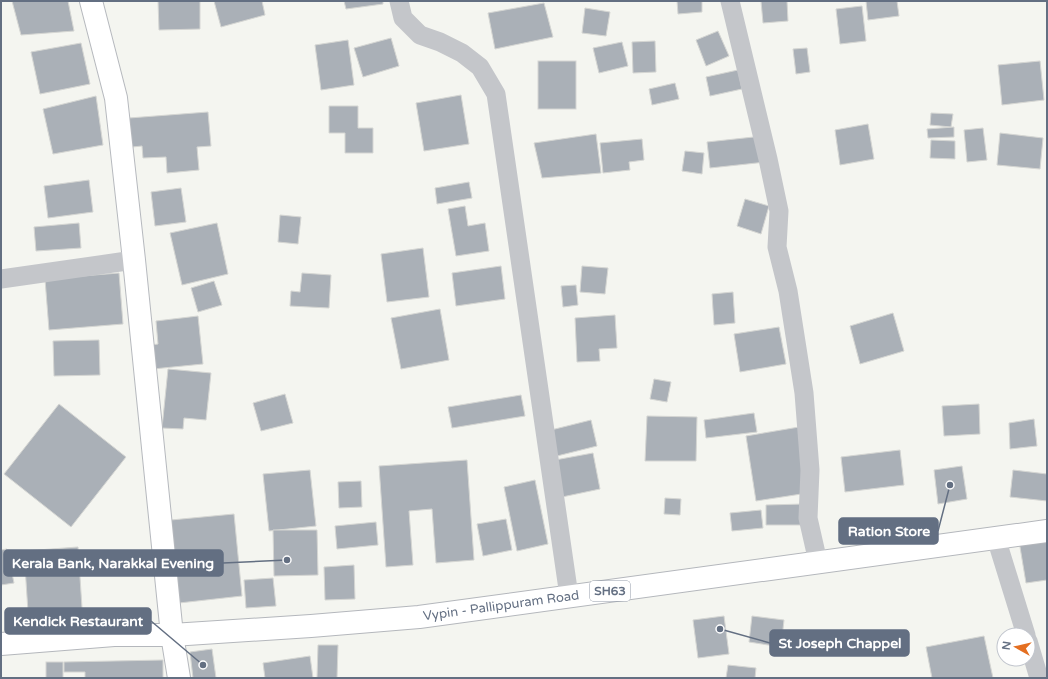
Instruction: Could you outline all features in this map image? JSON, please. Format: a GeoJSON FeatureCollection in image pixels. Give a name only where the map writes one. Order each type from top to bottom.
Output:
{"type":"FeatureCollection","features":[{"type":"Feature","properties":{"kind":"main road"},"geometry":{"type":"LineString","coordinates":[[91,1],[116,98],[172,635],[179,678]]}},
{"type":"Feature","properties":{"kind":"main road","name":"Vypin - Pallippuram Road"},"geometry":{"type":"LineString","coordinates":[[1,644],[114,635],[172,635],[419,617],[1047,531]]}},
{"type":"Feature","properties":{"kind":"street"},"geometry":{"type":"LineString","coordinates":[[399,1],[403,18],[420,35],[440,42],[462,53],[480,67],[496,94],[569,596]]}},
{"type":"Feature","properties":{"kind":"street"},"geometry":{"type":"LineString","coordinates":[[730,1],[779,211],[777,247],[788,291],[804,393],[810,470],[808,518],[818,562]]}},
{"type":"Feature","properties":{"kind":"street"},"geometry":{"type":"LineString","coordinates":[[1,279],[134,260]]}},
{"type":"Feature","properties":{"kind":"street"},"geometry":{"type":"LineString","coordinates":[[996,538],[1024,627]]}},
{"type":"Feature","properties":{"kind":"street"},"geometry":{"type":"LineString","coordinates":[[1036,667],[1039,678]]}},
{"type":"Feature","properties":{"kind":"building"},"geometry":{"type":"Polygon","coordinates":[[[12,1],[68,1],[74,31],[21,35],[12,1]]]}},
{"type":"Feature","properties":{"kind":"building"},"geometry":{"type":"Polygon","coordinates":[[[158,1],[200,1],[200,29],[159,30],[158,1]]]}},
{"type":"Feature","properties":{"kind":"building"},"geometry":{"type":"Polygon","coordinates":[[[214,1],[262,1],[265,15],[221,27],[214,1]]]}},
{"type":"Feature","properties":{"kind":"building"},"geometry":{"type":"Polygon","coordinates":[[[344,1],[383,1],[383,4],[346,9],[344,1]]]}},
{"type":"Feature","properties":{"kind":"building"},"geometry":{"type":"Polygon","coordinates":[[[677,1],[702,1],[702,12],[678,14],[677,1]]]}},
{"type":"Feature","properties":{"kind":"building"},"geometry":{"type":"Polygon","coordinates":[[[761,1],[787,1],[788,21],[763,23],[761,1]]]}},
{"type":"Feature","properties":{"kind":"building"},"geometry":{"type":"Polygon","coordinates":[[[866,1],[897,1],[899,16],[868,20],[866,1]]]}},
{"type":"Feature","properties":{"kind":"building"},"geometry":{"type":"Polygon","coordinates":[[[544,3],[553,37],[495,49],[488,13],[544,3]]]}},
{"type":"Feature","properties":{"kind":"building"},"geometry":{"type":"Polygon","coordinates":[[[862,6],[866,41],[840,44],[836,9],[862,6]]]}},
{"type":"Feature","properties":{"kind":"building"},"geometry":{"type":"Polygon","coordinates":[[[585,8],[610,12],[606,36],[582,33],[585,8]]]}},
{"type":"Feature","properties":{"kind":"building"},"geometry":{"type":"Polygon","coordinates":[[[718,31],[729,56],[706,66],[696,40],[718,31]]]}},
{"type":"Feature","properties":{"kind":"building"},"geometry":{"type":"Polygon","coordinates":[[[391,38],[399,66],[363,77],[354,48],[391,38]]]}},
{"type":"Feature","properties":{"kind":"building"},"geometry":{"type":"Polygon","coordinates":[[[348,40],[354,85],[321,90],[315,45],[348,40]]]}},
{"type":"Feature","properties":{"kind":"building"},"geometry":{"type":"Polygon","coordinates":[[[655,41],[656,72],[633,73],[632,42],[655,41]]]}},
{"type":"Feature","properties":{"kind":"building"},"geometry":{"type":"Polygon","coordinates":[[[622,42],[628,66],[599,73],[593,48],[622,42]]]}},
{"type":"Feature","properties":{"kind":"building"},"geometry":{"type":"Polygon","coordinates":[[[81,43],[90,84],[40,94],[31,52],[81,43]]]}},
{"type":"Feature","properties":{"kind":"building"},"geometry":{"type":"Polygon","coordinates":[[[807,48],[810,72],[796,74],[793,49],[807,48]]]}},
{"type":"Feature","properties":{"kind":"building"},"geometry":{"type":"Polygon","coordinates":[[[538,61],[576,61],[576,109],[538,109],[538,61]]]}},
{"type":"Feature","properties":{"kind":"building"},"geometry":{"type":"Polygon","coordinates":[[[1040,61],[1044,100],[1002,105],[998,65],[1040,61]]]}},
{"type":"Feature","properties":{"kind":"building"},"geometry":{"type":"Polygon","coordinates":[[[738,70],[742,89],[710,96],[706,77],[738,70]]]}},
{"type":"Feature","properties":{"kind":"building"},"geometry":{"type":"Polygon","coordinates":[[[675,83],[679,99],[652,105],[649,89],[675,83]]]}},
{"type":"Feature","properties":{"kind":"building"},"geometry":{"type":"Polygon","coordinates":[[[461,95],[469,144],[424,151],[416,103],[461,95]]]}},
{"type":"Feature","properties":{"kind":"building"},"geometry":{"type":"Polygon","coordinates":[[[96,96],[103,145],[53,154],[43,109],[96,96]]]}},
{"type":"Feature","properties":{"kind":"building"},"geometry":{"type":"Polygon","coordinates":[[[329,106],[358,106],[358,128],[373,128],[373,153],[345,153],[345,133],[329,133],[329,106]]]}},
{"type":"Feature","properties":{"kind":"building"},"geometry":{"type":"Polygon","coordinates":[[[208,112],[211,146],[197,147],[199,170],[167,173],[166,157],[143,158],[142,146],[132,147],[129,118],[208,112]]]}},
{"type":"Feature","properties":{"kind":"building"},"geometry":{"type":"Polygon","coordinates":[[[931,113],[953,114],[951,127],[930,125],[931,113]]]}},
{"type":"Feature","properties":{"kind":"building"},"geometry":{"type":"Polygon","coordinates":[[[868,124],[874,159],[840,165],[835,130],[868,124]]]}},
{"type":"Feature","properties":{"kind":"building"},"geometry":{"type":"Polygon","coordinates":[[[954,127],[954,137],[928,138],[927,129],[954,127]]]}},
{"type":"Feature","properties":{"kind":"building"},"geometry":{"type":"Polygon","coordinates":[[[983,128],[987,160],[967,162],[964,130],[983,128]]]}},
{"type":"Feature","properties":{"kind":"building"},"geometry":{"type":"Polygon","coordinates":[[[1000,133],[1043,138],[1040,169],[997,165],[1000,133]]]}},
{"type":"Feature","properties":{"kind":"building"},"geometry":{"type":"Polygon","coordinates":[[[596,134],[601,173],[542,178],[534,143],[596,134]]]}},
{"type":"Feature","properties":{"kind":"building"},"geometry":{"type":"Polygon","coordinates":[[[763,136],[766,162],[710,168],[707,142],[763,136]]]}},
{"type":"Feature","properties":{"kind":"building"},"geometry":{"type":"Polygon","coordinates":[[[642,139],[644,160],[629,162],[630,170],[603,173],[600,143],[642,139]]]}},
{"type":"Feature","properties":{"kind":"building"},"geometry":{"type":"Polygon","coordinates":[[[931,140],[955,141],[955,159],[930,158],[931,140]]]}},
{"type":"Feature","properties":{"kind":"building"},"geometry":{"type":"Polygon","coordinates":[[[685,151],[704,153],[702,174],[682,171],[685,151]]]}},
{"type":"Feature","properties":{"kind":"building"},"geometry":{"type":"Polygon","coordinates":[[[89,180],[93,212],[48,218],[44,186],[89,180]]]}},
{"type":"Feature","properties":{"kind":"building"},"geometry":{"type":"Polygon","coordinates":[[[469,182],[472,198],[437,204],[435,188],[469,182]]]}},
{"type":"Feature","properties":{"kind":"building"},"geometry":{"type":"Polygon","coordinates":[[[181,188],[186,222],[155,226],[151,192],[181,188]]]}},
{"type":"Feature","properties":{"kind":"building"},"geometry":{"type":"Polygon","coordinates":[[[745,199],[769,206],[761,234],[737,226],[745,199]]]}},
{"type":"Feature","properties":{"kind":"building"},"geometry":{"type":"Polygon","coordinates":[[[465,206],[468,226],[485,223],[489,251],[456,256],[448,209],[465,206]]]}},
{"type":"Feature","properties":{"kind":"building"},"geometry":{"type":"Polygon","coordinates":[[[280,215],[301,217],[298,244],[278,242],[280,215]]]}},
{"type":"Feature","properties":{"kind":"building"},"geometry":{"type":"Polygon","coordinates":[[[79,223],[81,248],[36,251],[34,227],[79,223]]]}},
{"type":"Feature","properties":{"kind":"building"},"geometry":{"type":"Polygon","coordinates":[[[217,223],[228,274],[182,285],[170,233],[217,223]]]}},
{"type":"Feature","properties":{"kind":"building"},"geometry":{"type":"Polygon","coordinates":[[[423,248],[429,297],[387,302],[381,254],[423,248]]]}},
{"type":"Feature","properties":{"kind":"building"},"geometry":{"type":"Polygon","coordinates":[[[501,266],[505,299],[456,306],[452,273],[501,266]]]}},
{"type":"Feature","properties":{"kind":"building"},"geometry":{"type":"Polygon","coordinates":[[[582,266],[608,268],[605,294],[580,292],[582,266]]]}},
{"type":"Feature","properties":{"kind":"building"},"geometry":{"type":"Polygon","coordinates":[[[119,273],[123,324],[49,330],[45,279],[119,273]]]}},
{"type":"Feature","properties":{"kind":"building"},"geometry":{"type":"Polygon","coordinates":[[[302,273],[331,275],[329,308],[290,306],[291,291],[300,292],[302,273]]]}},
{"type":"Feature","properties":{"kind":"building"},"geometry":{"type":"Polygon","coordinates":[[[214,281],[222,305],[198,312],[191,288],[214,281]]]}},
{"type":"Feature","properties":{"kind":"building"},"geometry":{"type":"Polygon","coordinates":[[[576,285],[578,305],[563,307],[561,286],[576,285]]]}},
{"type":"Feature","properties":{"kind":"building"},"geometry":{"type":"Polygon","coordinates":[[[733,292],[735,323],[714,325],[712,294],[733,292]]]}},
{"type":"Feature","properties":{"kind":"building"},"geometry":{"type":"Polygon","coordinates":[[[440,309],[449,360],[401,369],[391,318],[440,309]]]}},
{"type":"Feature","properties":{"kind":"building"},"geometry":{"type":"Polygon","coordinates":[[[893,313],[904,351],[860,364],[850,326],[893,313]]]}},
{"type":"Feature","properties":{"kind":"building"},"geometry":{"type":"Polygon","coordinates":[[[615,315],[617,348],[599,349],[600,361],[577,362],[575,318],[615,315]]]}},
{"type":"Feature","properties":{"kind":"building"},"geometry":{"type":"Polygon","coordinates":[[[198,316],[203,364],[153,369],[151,345],[158,344],[156,321],[198,316]]]}},
{"type":"Feature","properties":{"kind":"building"},"geometry":{"type":"Polygon","coordinates":[[[779,327],[786,364],[740,372],[734,334],[779,327]]]}},
{"type":"Feature","properties":{"kind":"building"},"geometry":{"type":"Polygon","coordinates":[[[99,340],[100,375],[54,376],[53,341],[99,340]]]}},
{"type":"Feature","properties":{"kind":"building"},"geometry":{"type":"Polygon","coordinates":[[[168,369],[211,373],[206,420],[184,418],[183,429],[162,428],[168,369]]]}},
{"type":"Feature","properties":{"kind":"building"},"geometry":{"type":"Polygon","coordinates":[[[654,379],[671,382],[667,402],[650,399],[654,379]]]}},
{"type":"Feature","properties":{"kind":"building"},"geometry":{"type":"Polygon","coordinates":[[[285,394],[293,423],[261,431],[253,403],[285,394]]]}},
{"type":"Feature","properties":{"kind":"building"},"geometry":{"type":"Polygon","coordinates":[[[521,395],[525,416],[452,428],[448,407],[521,395]]]}},
{"type":"Feature","properties":{"kind":"building"},"geometry":{"type":"Polygon","coordinates":[[[59,404],[126,457],[71,527],[4,474],[59,404]]]}},
{"type":"Feature","properties":{"kind":"building"},"geometry":{"type":"Polygon","coordinates":[[[979,404],[980,434],[944,436],[942,406],[979,404]]]}},
{"type":"Feature","properties":{"kind":"building"},"geometry":{"type":"Polygon","coordinates":[[[754,413],[757,432],[706,438],[704,420],[754,413]]]}},
{"type":"Feature","properties":{"kind":"building"},"geometry":{"type":"Polygon","coordinates":[[[647,416],[697,417],[696,461],[645,461],[647,416]]]}},
{"type":"Feature","properties":{"kind":"building"},"geometry":{"type":"Polygon","coordinates":[[[1034,419],[1037,446],[1010,449],[1009,423],[1034,419]]]}},
{"type":"Feature","properties":{"kind":"building"},"geometry":{"type":"Polygon","coordinates":[[[591,420],[597,446],[557,456],[551,430],[591,420]]]}},
{"type":"Feature","properties":{"kind":"building"},"geometry":{"type":"Polygon","coordinates":[[[799,427],[808,493],[756,501],[746,436],[799,427]]]}},
{"type":"Feature","properties":{"kind":"building"},"geometry":{"type":"Polygon","coordinates":[[[900,450],[904,485],[845,492],[841,457],[900,450]]]}},
{"type":"Feature","properties":{"kind":"building"},"geometry":{"type":"Polygon","coordinates":[[[593,453],[600,489],[562,497],[555,460],[593,453]]]}},
{"type":"Feature","properties":{"kind":"building"},"geometry":{"type":"Polygon","coordinates":[[[467,460],[474,560],[436,563],[432,509],[409,511],[413,565],[386,567],[379,466],[467,460]]]}},
{"type":"Feature","properties":{"kind":"building"},"geometry":{"type":"Polygon","coordinates":[[[962,466],[967,499],[938,504],[934,470],[962,466]]]}},
{"type":"Feature","properties":{"kind":"building"},"geometry":{"type":"Polygon","coordinates":[[[310,470],[316,526],[269,531],[263,474],[310,470]]]}},
{"type":"Feature","properties":{"kind":"building"},"geometry":{"type":"Polygon","coordinates":[[[1013,470],[1047,474],[1047,501],[1010,497],[1013,470]]]}},
{"type":"Feature","properties":{"kind":"building"},"geometry":{"type":"Polygon","coordinates":[[[535,480],[548,544],[517,551],[504,487],[535,480]]]}},
{"type":"Feature","properties":{"kind":"building"},"geometry":{"type":"Polygon","coordinates":[[[361,481],[362,507],[339,508],[338,482],[361,481]]]}},
{"type":"Feature","properties":{"kind":"building"},"geometry":{"type":"Polygon","coordinates":[[[665,498],[681,499],[680,515],[664,514],[665,498]]]}},
{"type":"Feature","properties":{"kind":"building"},"geometry":{"type":"Polygon","coordinates":[[[804,504],[804,525],[766,525],[766,505],[804,504]]]}},
{"type":"Feature","properties":{"kind":"building"},"geometry":{"type":"Polygon","coordinates":[[[761,510],[763,528],[732,531],[730,513],[761,510]]]}},
{"type":"Feature","properties":{"kind":"building"},"geometry":{"type":"Polygon","coordinates":[[[234,514],[242,596],[179,603],[171,520],[234,514]]]}},
{"type":"Feature","properties":{"kind":"building"},"geometry":{"type":"Polygon","coordinates":[[[506,519],[512,550],[483,556],[477,524],[506,519]]]}},
{"type":"Feature","properties":{"kind":"building"},"geometry":{"type":"Polygon","coordinates":[[[376,522],[378,545],[337,549],[335,526],[376,522]]]}},
{"type":"Feature","properties":{"kind":"building"},"geometry":{"type":"Polygon","coordinates":[[[273,530],[317,530],[318,575],[274,576],[273,530]]]}},
{"type":"Feature","properties":{"kind":"building"},"geometry":{"type":"Polygon","coordinates":[[[1047,536],[1047,580],[1026,583],[1019,541],[1047,536]]]}},
{"type":"Feature","properties":{"kind":"building"},"geometry":{"type":"Polygon","coordinates":[[[78,547],[83,623],[29,627],[24,551],[78,547]]]}},
{"type":"Feature","properties":{"kind":"building"},"geometry":{"type":"Polygon","coordinates":[[[7,549],[14,583],[1,585],[1,550],[7,549]]]}},
{"type":"Feature","properties":{"kind":"building"},"geometry":{"type":"Polygon","coordinates":[[[354,565],[355,599],[325,600],[324,567],[354,565]]]}},
{"type":"Feature","properties":{"kind":"building"},"geometry":{"type":"Polygon","coordinates":[[[273,578],[276,606],[246,608],[244,580],[273,578]]]}},
{"type":"Feature","properties":{"kind":"building"},"geometry":{"type":"Polygon","coordinates":[[[724,616],[729,654],[698,658],[693,620],[724,616]]]}},
{"type":"Feature","properties":{"kind":"building"},"geometry":{"type":"Polygon","coordinates":[[[752,616],[784,620],[781,647],[749,642],[752,616]]]}},
{"type":"Feature","properties":{"kind":"building"},"geometry":{"type":"Polygon","coordinates":[[[984,636],[993,678],[932,678],[926,647],[984,636]]]}},
{"type":"Feature","properties":{"kind":"building"},"geometry":{"type":"Polygon","coordinates":[[[318,645],[338,645],[337,678],[317,678],[318,645]]]}},
{"type":"Feature","properties":{"kind":"building"},"geometry":{"type":"Polygon","coordinates":[[[212,649],[216,678],[193,678],[190,652],[212,649]]]}},
{"type":"Feature","properties":{"kind":"building"},"geometry":{"type":"Polygon","coordinates":[[[310,656],[313,678],[265,678],[263,663],[310,656]]]}},
{"type":"Feature","properties":{"kind":"building"},"geometry":{"type":"Polygon","coordinates":[[[163,660],[163,678],[85,678],[85,672],[64,672],[64,662],[163,660]]]}},
{"type":"Feature","properties":{"kind":"building"},"geometry":{"type":"Polygon","coordinates":[[[46,662],[63,662],[63,678],[46,678],[46,662]]]}},
{"type":"Feature","properties":{"kind":"building"},"geometry":{"type":"Polygon","coordinates":[[[728,665],[756,668],[755,678],[726,678],[728,665]]]}},
{"type":"Feature","properties":{"kind":"place","name":"Ration Store"},"geometry":{"type":"Point","coordinates":[950,485]}},
{"type":"Feature","properties":{"kind":"place","name":"Kerala Bank, Narakkal Evening"},"geometry":{"type":"Point","coordinates":[287,560]}},
{"type":"Feature","properties":{"kind":"place","name":"St Joseph Chappel"},"geometry":{"type":"Point","coordinates":[720,629]}},
{"type":"Feature","properties":{"kind":"place","name":"Kendick Restaurant"},"geometry":{"type":"Point","coordinates":[203,665]}}]}
